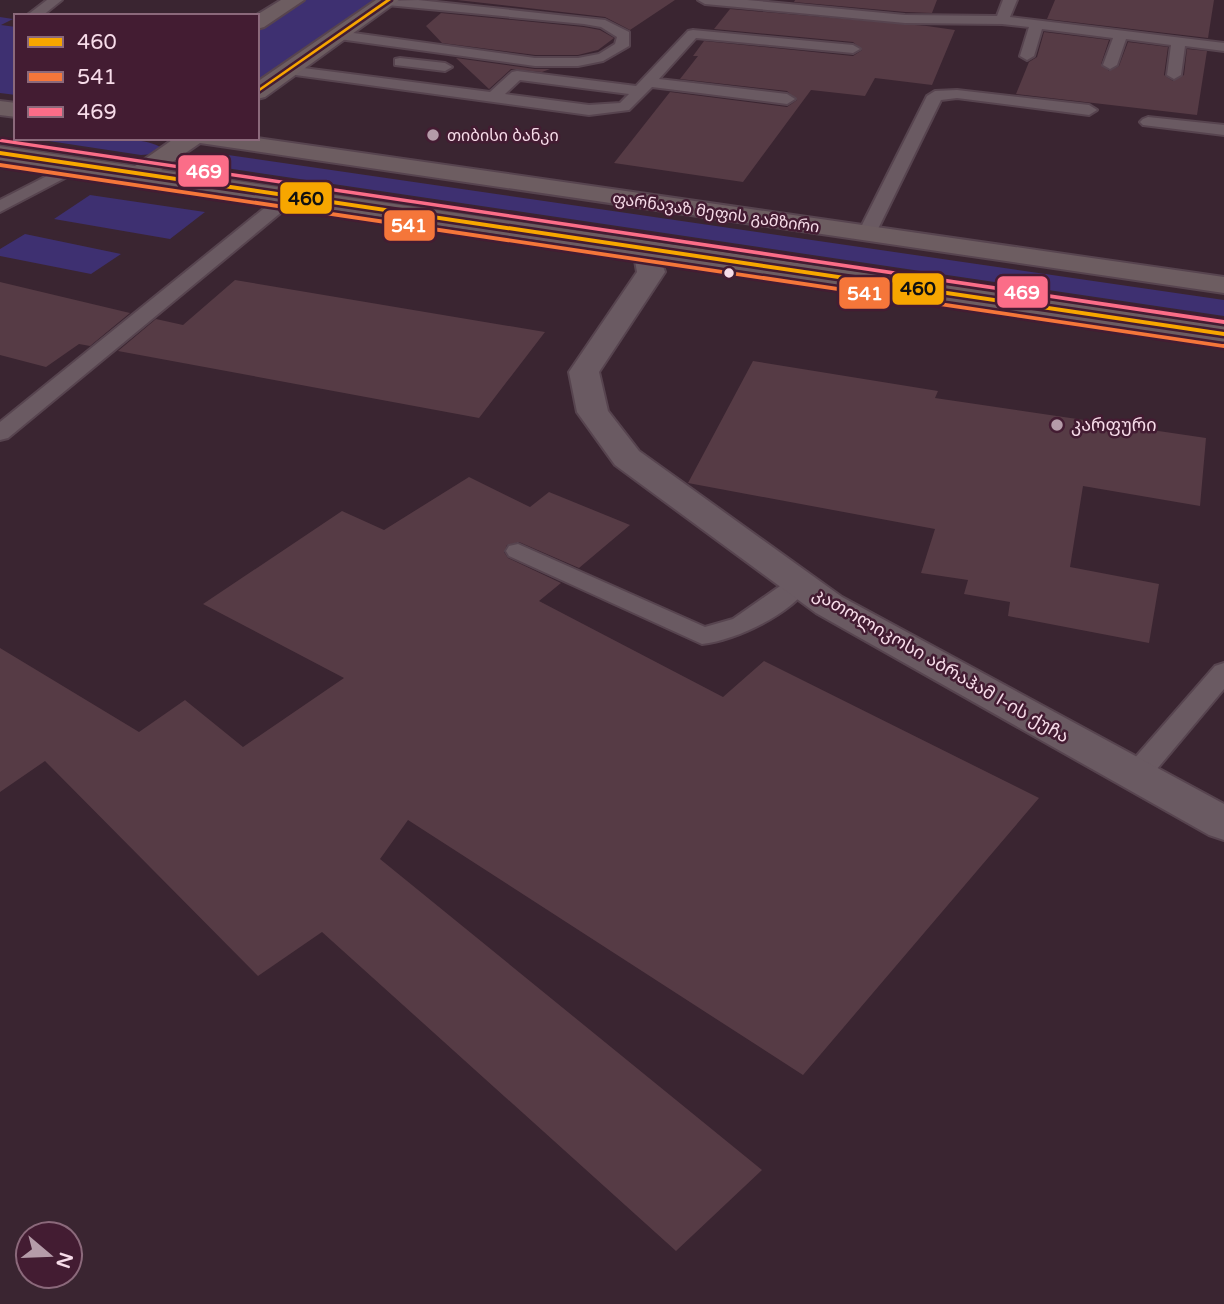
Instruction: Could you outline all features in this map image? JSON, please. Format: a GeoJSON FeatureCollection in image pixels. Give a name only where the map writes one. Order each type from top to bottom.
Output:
{"type":"FeatureCollection","features":[{"type":"Feature","properties":{"kind":"main road"},"geometry":{"type":"LineString","coordinates":[[259,22],[294,0]]}},
{"type":"Feature","properties":{"kind":"main road"},"geometry":{"type":"LineString","coordinates":[[259,91],[388,1]]}},
{"type":"Feature","properties":{"kind":"main road"},"geometry":{"type":"LineString","coordinates":[[139,174],[188,140]]}},
{"type":"Feature","properties":{"kind":"main road","name":"ფარნავაზ მეფის გამზირი"},"geometry":{"type":"LineString","coordinates":[[222,140],[1224,285]]}},
{"type":"Feature","properties":{"kind":"main road"},"geometry":{"type":"LineString","coordinates":[[0,153],[1224,334]]}},
{"type":"Feature","properties":{"kind":"street","name":"კათოლიკოსი აბრაჰამ I-ის ქუჩა"},"geometry":{"type":"LineString","coordinates":[[646,249],[650,272],[584,372],[593,412],[627,458],[829,605],[1224,824]]}},
{"type":"Feature","properties":{"kind":"lane"},"geometry":{"type":"LineString","coordinates":[[36,14],[55,0]]}},
{"type":"Feature","properties":{"kind":"lane"},"geometry":{"type":"LineString","coordinates":[[705,0],[905,19],[1002,20],[1224,47]]}},
{"type":"Feature","properties":{"kind":"lane"},"geometry":{"type":"LineString","coordinates":[[1002,20],[1010,0]]}},
{"type":"Feature","properties":{"kind":"lane"},"geometry":{"type":"LineString","coordinates":[[339,35],[534,62],[578,62],[603,57],[622,46],[624,35],[605,24],[595,22],[422,2],[388,1]]}},
{"type":"Feature","properties":{"kind":"lane"},"geometry":{"type":"LineString","coordinates":[[1027,56],[1037,24]]}},
{"type":"Feature","properties":{"kind":"lane"},"geometry":{"type":"LineString","coordinates":[[288,70],[603,110],[624,107],[693,34],[710,33],[853,49]]}},
{"type":"Feature","properties":{"kind":"lane"},"geometry":{"type":"LineString","coordinates":[[1110,65],[1121,33]]}},
{"type":"Feature","properties":{"kind":"lane"},"geometry":{"type":"LineString","coordinates":[[1174,75],[1179,41]]}},
{"type":"Feature","properties":{"kind":"lane"},"geometry":{"type":"LineString","coordinates":[[400,62],[465,69]]}},
{"type":"Feature","properties":{"kind":"lane"},"geometry":{"type":"LineString","coordinates":[[491,72],[787,99]]}},
{"type":"Feature","properties":{"kind":"lane"},"geometry":{"type":"LineString","coordinates":[[494,97],[517,75]]}},
{"type":"Feature","properties":{"kind":"lane"},"geometry":{"type":"LineString","coordinates":[[867,233],[935,96],[957,94],[1089,110]]}},
{"type":"Feature","properties":{"kind":"lane"},"geometry":{"type":"LineString","coordinates":[[1148,122],[1224,130]]}},
{"type":"Feature","properties":{"kind":"lane"},"geometry":{"type":"LineString","coordinates":[[0,207],[78,165]]}},
{"type":"Feature","properties":{"kind":"lane"},"geometry":{"type":"LineString","coordinates":[[0,433],[289,197]]}},
{"type":"Feature","properties":{"kind":"lane"},"geometry":{"type":"LineString","coordinates":[[518,551],[702,636],[720,636],[735,631],[799,583]]}},
{"type":"Feature","properties":{"kind":"lane"},"geometry":{"type":"LineString","coordinates":[[1136,775],[1224,673]]}},
{"type":"Feature","properties":{"kind":"shaded area"},"geometry":{"type":"Polygon","coordinates":[[[304,0],[378,0],[259,83],[259,29],[304,0]]]}},
{"type":"Feature","properties":{"kind":"shaded area"},"geometry":{"type":"Polygon","coordinates":[[[0,17],[13,19],[1,25],[14,27],[14,95],[0,93],[0,17]]]}},
{"type":"Feature","properties":{"kind":"shaded area"},"geometry":{"type":"Polygon","coordinates":[[[42,140],[136,140],[162,148],[154,154],[141,155],[42,140]]]}},
{"type":"Feature","properties":{"kind":"shaded area"},"geometry":{"type":"Polygon","coordinates":[[[228,155],[1224,300],[1224,316],[212,166],[228,155]]]}},
{"type":"Feature","properties":{"kind":"shaded area"},"geometry":{"type":"Polygon","coordinates":[[[90,195],[205,212],[170,239],[54,219],[90,195]]]}},
{"type":"Feature","properties":{"kind":"shaded area"},"geometry":{"type":"Polygon","coordinates":[[[25,234],[121,254],[91,274],[0,256],[0,249],[25,234]]]}},
{"type":"Feature","properties":{"kind":"building"},"geometry":{"type":"Polygon","coordinates":[[[457,0],[675,0],[630,30],[605,17],[457,0]]]}},
{"type":"Feature","properties":{"kind":"building"},"geometry":{"type":"Polygon","coordinates":[[[937,0],[932,13],[794,2],[937,0]]]}},
{"type":"Feature","properties":{"kind":"building"},"geometry":{"type":"Polygon","coordinates":[[[1055,0],[1214,0],[1208,38],[1047,19],[1055,0]]]}},
{"type":"Feature","properties":{"kind":"building"},"geometry":{"type":"Polygon","coordinates":[[[730,9],[955,30],[932,85],[875,78],[865,96],[811,90],[743,182],[614,163],[670,92],[787,107],[797,100],[787,91],[680,79],[698,56],[693,56],[704,41],[853,56],[862,50],[853,42],[714,29],[730,9]]]}},
{"type":"Feature","properties":{"kind":"building"},"geometry":{"type":"Polygon","coordinates":[[[441,13],[584,27],[600,30],[614,38],[598,50],[578,55],[535,55],[442,43],[426,26],[441,13]]]}},
{"type":"Feature","properties":{"kind":"building"},"geometry":{"type":"Polygon","coordinates":[[[1044,32],[1109,40],[1101,64],[1109,71],[1119,66],[1128,42],[1168,47],[1164,75],[1173,81],[1184,75],[1187,49],[1207,51],[1197,115],[1016,94],[1029,62],[1037,57],[1044,32]]]}},
{"type":"Feature","properties":{"kind":"building"},"geometry":{"type":"Polygon","coordinates":[[[456,58],[550,69],[542,72],[511,69],[489,89],[456,58]]]}},
{"type":"Feature","properties":{"kind":"building"},"geometry":{"type":"Polygon","coordinates":[[[235,280],[545,332],[479,418],[118,351],[156,319],[183,325],[235,280]]]}},
{"type":"Feature","properties":{"kind":"building"},"geometry":{"type":"Polygon","coordinates":[[[0,282],[130,313],[90,346],[79,344],[46,367],[0,355],[0,282]]]}},
{"type":"Feature","properties":{"kind":"building"},"geometry":{"type":"Polygon","coordinates":[[[753,361],[938,391],[935,398],[1206,438],[1200,506],[1083,486],[1070,567],[1159,584],[1149,643],[1008,616],[1010,602],[964,594],[968,580],[921,573],[935,529],[688,483],[753,361]]]}},
{"type":"Feature","properties":{"kind":"building"},"geometry":{"type":"Polygon","coordinates":[[[469,477],[530,507],[549,492],[630,525],[579,568],[519,542],[507,545],[504,552],[508,558],[561,583],[539,601],[723,697],[764,661],[1039,798],[803,1075],[408,820],[380,859],[762,1170],[676,1251],[322,932],[258,976],[45,761],[0,792],[0,648],[139,732],[185,700],[243,747],[344,678],[203,604],[342,511],[384,530],[469,477]]]}},
{"type":"Feature","properties":{"kind":"transit line","name":"460"},"geometry":{"type":"LineString","coordinates":[[259,91],[389,0]]}},
{"type":"Feature","properties":{"kind":"transit line","name":"469"},"geometry":{"type":"LineString","coordinates":[[2,141],[1224,322]]}},
{"type":"Feature","properties":{"kind":"transit line","name":"460"},"geometry":{"type":"LineString","coordinates":[[0,153],[1224,334]]}},
{"type":"Feature","properties":{"kind":"transit line","name":"541"},"geometry":{"type":"LineString","coordinates":[[0,165],[1222,346]]}},
{"type":"Feature","properties":{"kind":"place","name":"თიბისი ბანკი"},"geometry":{"type":"Point","coordinates":[433,135]}},
{"type":"Feature","properties":{"kind":"place","name":"კარფური"},"geometry":{"type":"Point","coordinates":[1057,425]}}]}
